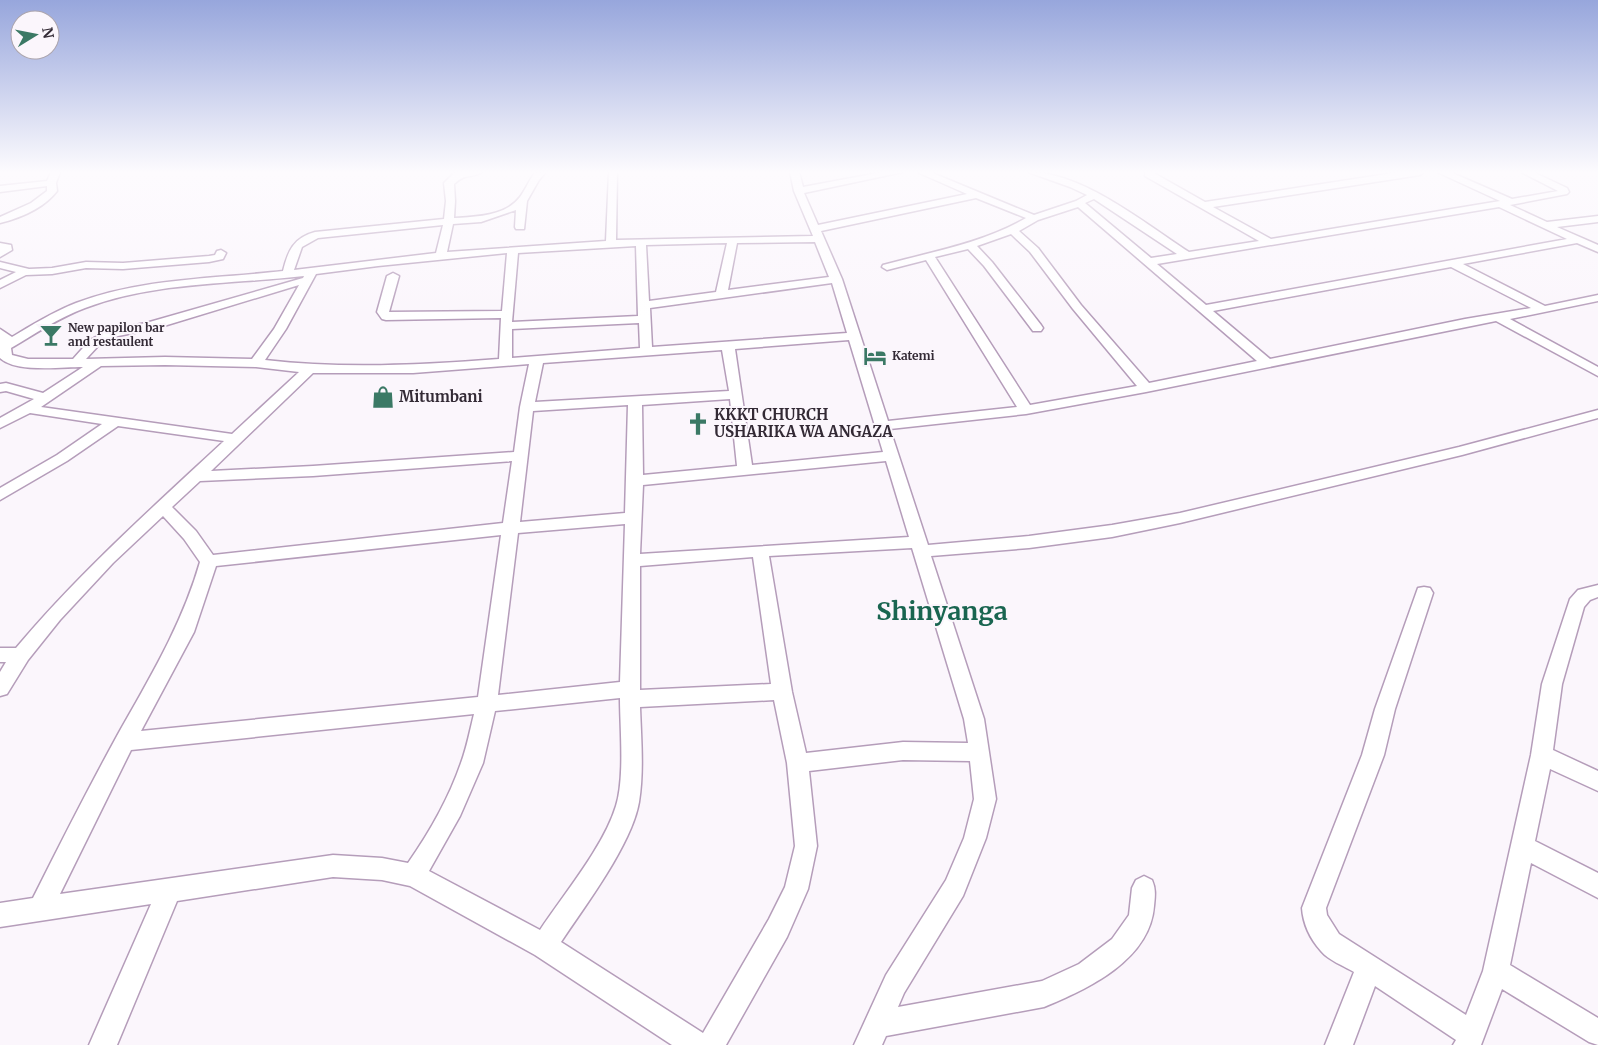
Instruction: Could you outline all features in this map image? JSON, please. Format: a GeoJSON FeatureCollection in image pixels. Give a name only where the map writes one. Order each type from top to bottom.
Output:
{"type":"FeatureCollection","features":[{"type":"Feature","properties":{"kind":"street"},"geometry":{"type":"LineString","coordinates":[[287,275],[294,249],[306,237],[334,232],[468,221]]}},
{"type":"Feature","properties":{"kind":"street"},"geometry":{"type":"LineString","coordinates":[[520,221],[520,227]]}},
{"type":"Feature","properties":{"kind":"street"},"geometry":{"type":"LineString","coordinates":[[611,244],[612,221]]}},
{"type":"Feature","properties":{"kind":"street"},"geometry":{"type":"LineString","coordinates":[[812,221],[836,279],[974,719],[985,799],[975,838],[955,888],[895,984],[872,1035]]}},
{"type":"Feature","properties":{"kind":"street"},"geometry":{"type":"LineString","coordinates":[[4,347],[75,307],[114,295],[188,284],[287,275],[311,275],[441,256],[642,242],[733,240],[818,234],[872,221]]}},
{"type":"Feature","properties":{"kind":"street"},"geometry":{"type":"LineString","coordinates":[[887,267],[970,245],[1013,230],[1029,221]]}},
{"type":"Feature","properties":{"kind":"street"},"geometry":{"type":"LineString","coordinates":[[1100,221],[1266,363]]}},
{"type":"Feature","properties":{"kind":"street"},"geometry":{"type":"LineString","coordinates":[[1134,221],[1186,254]]}},
{"type":"Feature","properties":{"kind":"street"},"geometry":{"type":"LineString","coordinates":[[1232,221],[1267,241]]}},
{"type":"Feature","properties":{"kind":"street"},"geometry":{"type":"LineString","coordinates":[[1148,262],[1186,254],[1394,221]]}},
{"type":"Feature","properties":{"kind":"street"},"geometry":{"type":"LineString","coordinates":[[1537,221],[1598,248]]}},
{"type":"Feature","properties":{"kind":"street"},"geometry":{"type":"LineString","coordinates":[[1547,225],[1583,221]]}},
{"type":"Feature","properties":{"kind":"street"},"geometry":{"type":"LineString","coordinates":[[441,256],[448,232],[448,222]]}},
{"type":"Feature","properties":{"kind":"street"},"geometry":{"type":"LineString","coordinates":[[1013,230],[1034,250],[1077,308],[1146,388]]}},
{"type":"Feature","properties":{"kind":"street"},"geometry":{"type":"LineString","coordinates":[[721,296],[733,240]]}},
{"type":"Feature","properties":{"kind":"street"},"geometry":{"type":"LineString","coordinates":[[1204,309],[1578,240]]}},
{"type":"Feature","properties":{"kind":"street"},"geometry":{"type":"LineString","coordinates":[[642,242],[646,352]]}},
{"type":"Feature","properties":{"kind":"street"},"geometry":{"type":"LineString","coordinates":[[970,245],[988,264],[1037,328]]}},
{"type":"Feature","properties":{"kind":"street"},"geometry":{"type":"LineString","coordinates":[[0,246],[7,247],[7,250],[0,254]]}},
{"type":"Feature","properties":{"kind":"street"},"geometry":{"type":"LineString","coordinates":[[505,361],[506,320],[513,251]]}},
{"type":"Feature","properties":{"kind":"street"},"geometry":{"type":"LineString","coordinates":[[0,285],[26,272],[86,265],[122,266],[209,259],[218,257],[221,253]]}},
{"type":"Feature","properties":{"kind":"street"},"geometry":{"type":"LineString","coordinates":[[929,256],[1026,410]]}},
{"type":"Feature","properties":{"kind":"street"},"geometry":{"type":"LineString","coordinates":[[1452,263],[1543,310]]}},
{"type":"Feature","properties":{"kind":"street"},"geometry":{"type":"LineString","coordinates":[[0,265],[26,272]]}},
{"type":"Feature","properties":{"kind":"street"},"geometry":{"type":"LineString","coordinates":[[78,362],[90,346],[118,331],[148,327],[311,275]]}},
{"type":"Feature","properties":{"kind":"street"},"geometry":{"type":"LineString","coordinates":[[256,363],[280,329],[311,275]]}},
{"type":"Feature","properties":{"kind":"street"},"geometry":{"type":"LineString","coordinates":[[392,276],[383,312],[386,316],[506,320],[645,319]]}},
{"type":"Feature","properties":{"kind":"street"},"geometry":{"type":"LineString","coordinates":[[645,305],[836,279]]}},
{"type":"Feature","properties":{"kind":"street"},"geometry":{"type":"LineString","coordinates":[[881,426],[1026,410],[1146,388],[1456,324],[1543,310],[1598,298]]}},
{"type":"Feature","properties":{"kind":"street"},"geometry":{"type":"LineString","coordinates":[[1499,318],[1598,372]]}},
{"type":"Feature","properties":{"kind":"street"},"geometry":{"type":"LineString","coordinates":[[0,333],[7,339],[4,347],[6,357],[12,361],[42,364],[101,361],[256,363],[310,369],[413,369],[854,336]]}},
{"type":"Feature","properties":{"kind":"street"},"geometry":{"type":"LineString","coordinates":[[730,346],[728,354],[736,395],[745,469]]}},
{"type":"Feature","properties":{"kind":"street"},"geometry":{"type":"LineString","coordinates":[[413,874],[429,852],[472,763],[487,703],[527,407],[537,359]]}},
{"type":"Feature","properties":{"kind":"street"},"geometry":{"type":"LineString","coordinates":[[0,424],[28,409],[101,361]]}},
{"type":"Feature","properties":{"kind":"street"},"geometry":{"type":"LineString","coordinates":[[0,688],[21,655],[54,615],[107,559],[164,508],[310,369]]}},
{"type":"Feature","properties":{"kind":"street"},"geometry":{"type":"LineString","coordinates":[[0,388],[6,387],[45,398]]}},
{"type":"Feature","properties":{"kind":"street"},"geometry":{"type":"LineString","coordinates":[[527,407],[736,395]]}},
{"type":"Feature","properties":{"kind":"street"},"geometry":{"type":"LineString","coordinates":[[544,946],[616,838],[628,804],[632,774],[630,694],[631,561],[635,481],[635,400]]}},
{"type":"Feature","properties":{"kind":"street"},"geometry":{"type":"LineString","coordinates":[[28,409],[237,439]]}},
{"type":"Feature","properties":{"kind":"street"},"geometry":{"type":"LineString","coordinates":[[631,561],[760,551],[1029,542],[1112,531],[1180,518],[1462,451],[1598,414]]}},
{"type":"Feature","properties":{"kind":"street"},"geometry":{"type":"LineString","coordinates":[[0,495],[62,458],[116,421]]}},
{"type":"Feature","properties":{"kind":"street"},"geometry":{"type":"LineString","coordinates":[[196,476],[313,471],[520,456]]}},
{"type":"Feature","properties":{"kind":"street"},"geometry":{"type":"LineString","coordinates":[[635,481],[890,456]]}},
{"type":"Feature","properties":{"kind":"street"},"geometry":{"type":"LineString","coordinates":[[164,508],[190,535],[209,561]]}},
{"type":"Feature","properties":{"kind":"street"},"geometry":{"type":"LineString","coordinates":[[209,561],[512,528],[633,518]]}},
{"type":"Feature","properties":{"kind":"street"},"geometry":{"type":"LineString","coordinates":[[711,1045],[778,928],[796,889],[806,846],[798,763],[782,692],[760,551]]}},
{"type":"Feature","properties":{"kind":"street"},"geometry":{"type":"LineString","coordinates":[[40,909],[125,742],[185,632],[201,592],[209,561]]}},
{"type":"Feature","properties":{"kind":"street"},"geometry":{"type":"LineString","coordinates":[[1424,593],[1385,709],[1373,755],[1314,908],[1315,919],[1330,943],[1369,967],[1469,1039],[1496,971],[1524,848],[1542,755],[1552,684],[1576,604],[1584,596],[1598,591]]}},
{"type":"Feature","properties":{"kind":"street"},"geometry":{"type":"LineString","coordinates":[[0,655],[21,655]]}},
{"type":"Feature","properties":{"kind":"street"},"geometry":{"type":"LineString","coordinates":[[125,742],[487,703],[630,694],[782,692]]}},
{"type":"Feature","properties":{"kind":"street"},"geometry":{"type":"LineString","coordinates":[[798,763],[903,750],[980,752]]}},
{"type":"Feature","properties":{"kind":"street"},"geometry":{"type":"LineString","coordinates":[[1542,755],[1598,780]]}},
{"type":"Feature","properties":{"kind":"street"},"geometry":{"type":"LineString","coordinates":[[1524,848],[1598,886]]}},
{"type":"Feature","properties":{"kind":"street"},"geometry":{"type":"LineString","coordinates":[[0,915],[333,866],[382,869],[413,874],[544,946],[696,1045]]}},
{"type":"Feature","properties":{"kind":"street"},"geometry":{"type":"LineString","coordinates":[[872,1035],[1044,994],[1088,973],[1121,948],[1141,919],[1144,888]]}},
{"type":"Feature","properties":{"kind":"street"},"geometry":{"type":"LineString","coordinates":[[103,1045],[170,890]]}},
{"type":"Feature","properties":{"kind":"street"},"geometry":{"type":"LineString","coordinates":[[1340,1045],[1369,967]]}},
{"type":"Feature","properties":{"kind":"street"},"geometry":{"type":"LineString","coordinates":[[1496,971],[1598,1034]]}},
{"type":"Feature","properties":{"kind":"place","name":"New papilon bar and restaulent"},"geometry":{"type":"Point","coordinates":[51,335]}},
{"type":"Feature","properties":{"kind":"place","name":"Katemi"},"geometry":{"type":"Point","coordinates":[875,356]}},
{"type":"Feature","properties":{"kind":"place","name":"Mitumbani"},"geometry":{"type":"Point","coordinates":[383,397]}},
{"type":"Feature","properties":{"kind":"place","name":"KKKT CHURCH USHARIKA WA ANGAZA"},"geometry":{"type":"Point","coordinates":[698,424]}},
{"type":"Feature","properties":{"kind":"district","name":"Shinyanga"},"geometry":{"type":"Point","coordinates":[942,611]}}]}
